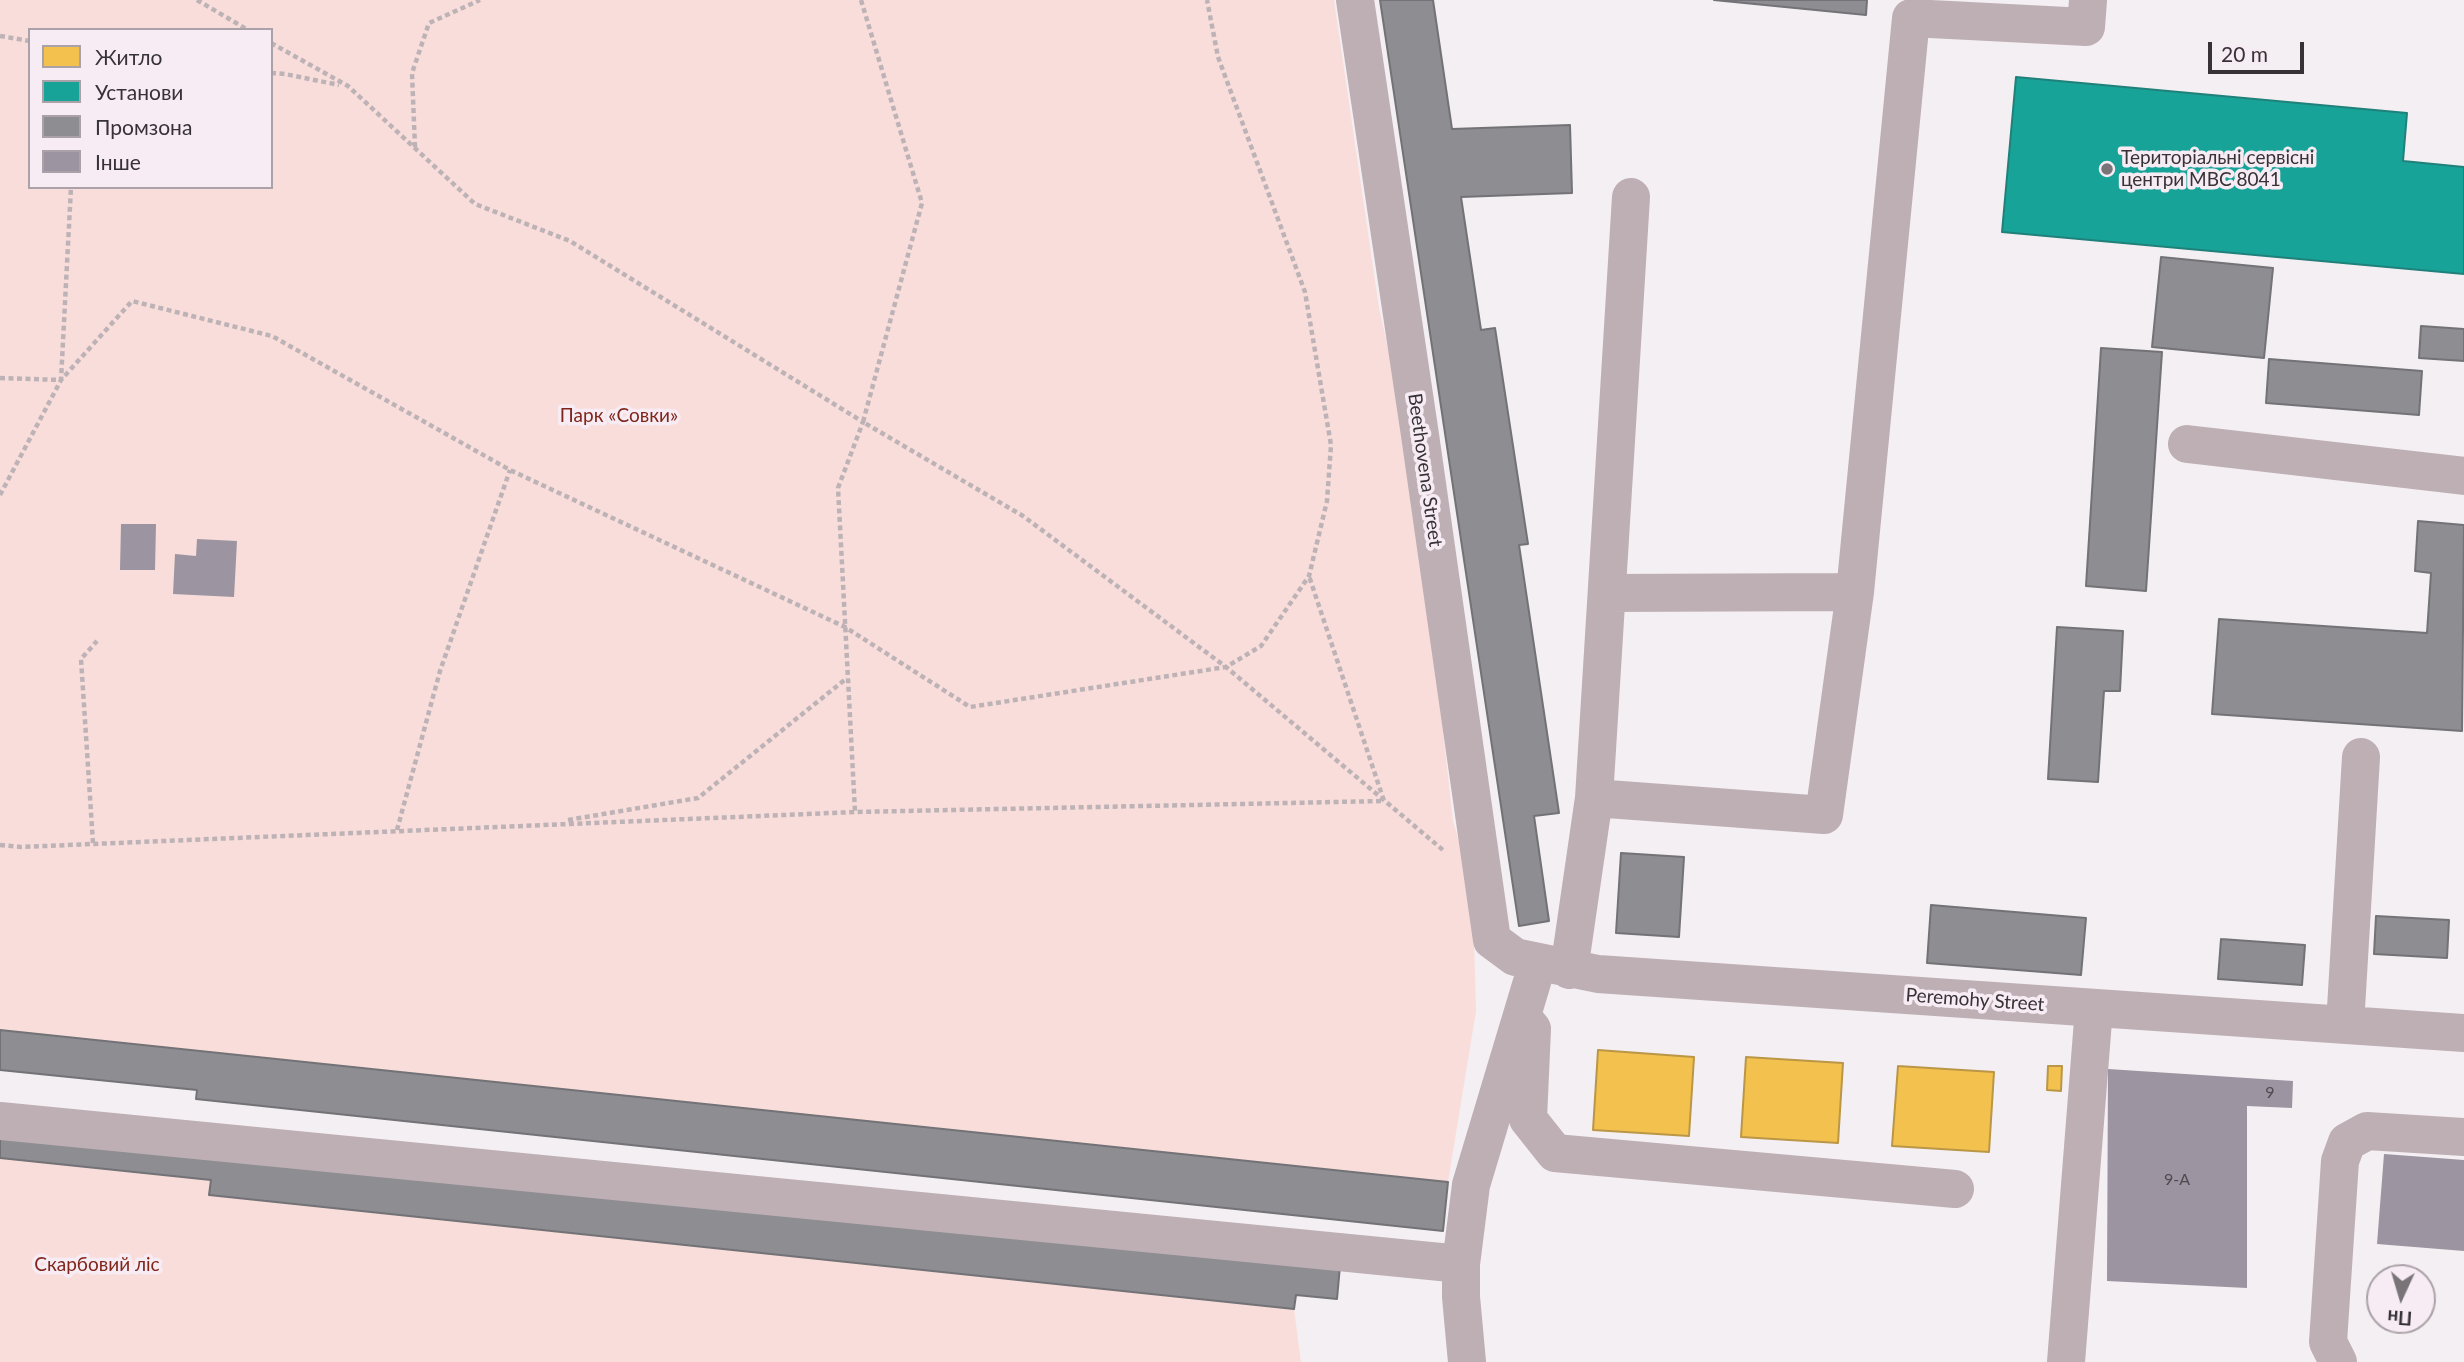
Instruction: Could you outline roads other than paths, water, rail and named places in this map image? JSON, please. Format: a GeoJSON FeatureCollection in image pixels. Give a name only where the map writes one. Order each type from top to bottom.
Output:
{"type":"FeatureCollection","features":[{"type":"Feature","properties":{"kind":"street","name":"Beethovena Street"},"geometry":{"type":"LineString","coordinates":[[1355,0],[1492,940]]}},
{"type":"Feature","properties":{"kind":"street"},"geometry":{"type":"LineString","coordinates":[[1594,797],[1824,815],[1855,592],[1911,18],[2086,27],[2088,0]]}},
{"type":"Feature","properties":{"kind":"street"},"geometry":{"type":"LineString","coordinates":[[1467,1362],[1461,1264],[1471,1185],[1522,1017],[1554,966],[1594,797],[1631,197]]}},
{"type":"Feature","properties":{"kind":"street"},"geometry":{"type":"LineString","coordinates":[[2187,444],[2464,476]]}},
{"type":"Feature","properties":{"kind":"street"},"geometry":{"type":"LineString","coordinates":[[1607,593],[1855,592]]}},
{"type":"Feature","properties":{"kind":"street"},"geometry":{"type":"LineString","coordinates":[[2345,1025],[2361,757]]}},
{"type":"Feature","properties":{"kind":"street","name":"Peremohy Street"},"geometry":{"type":"LineString","coordinates":[[1492,940],[1515,957],[1598,974],[2464,1033]]}},
{"type":"Feature","properties":{"kind":"street"},"geometry":{"type":"LineString","coordinates":[[2067,1362],[2094,1008]]}},
{"type":"Feature","properties":{"kind":"street"},"geometry":{"type":"LineString","coordinates":[[1522,1017],[1532,1029],[1528,1119],[1555,1153],[1955,1189]]}},
{"type":"Feature","properties":{"kind":"street"},"geometry":{"type":"LineString","coordinates":[[0,1121],[1461,1264]]}},
{"type":"Feature","properties":{"kind":"street"},"geometry":{"type":"LineString","coordinates":[[2338,1362],[2328,1342],[2340,1161],[2347,1142],[2367,1131],[2464,1137]]}},
{"type":"Feature","properties":{"kind":"place","name":"Територіальні сервісні центри МВС 8041"},"geometry":{"type":"Point","coordinates":[2107,169]}},
{"type":"Feature","properties":{"kind":"park label","name":"Парк «Совки»"},"geometry":{"type":"Point","coordinates":[619,416]}},
{"type":"Feature","properties":{"kind":"park label","name":"Скарбовий ліс"},"geometry":{"type":"Point","coordinates":[97,1265]}}]}
